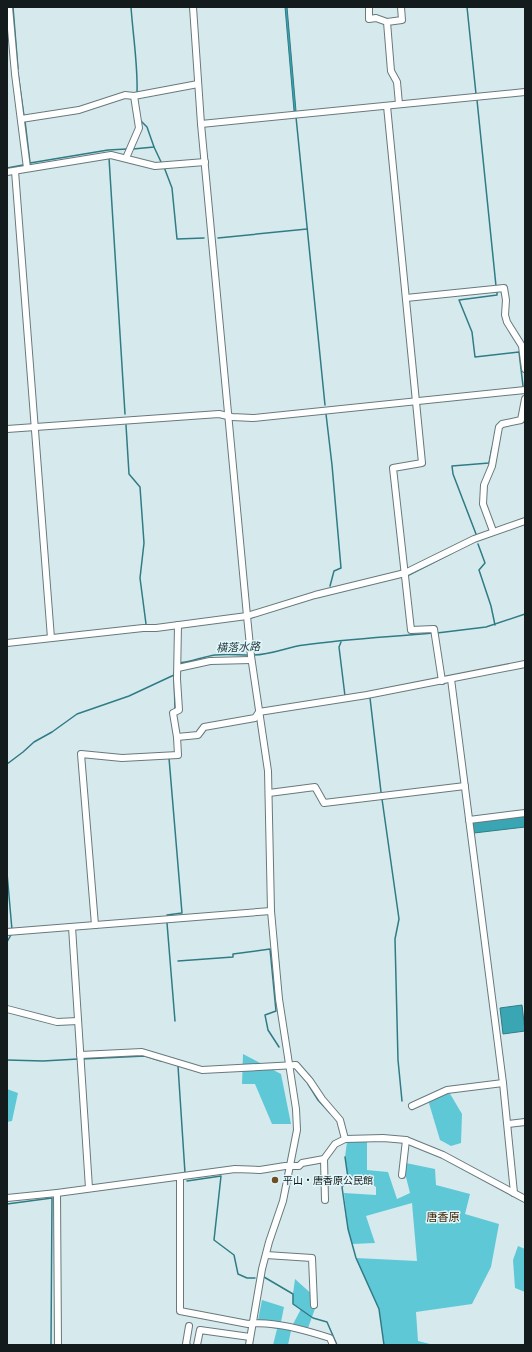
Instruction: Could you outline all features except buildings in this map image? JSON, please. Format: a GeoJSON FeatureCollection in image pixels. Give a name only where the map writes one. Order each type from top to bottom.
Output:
{"type":"FeatureCollection","features":[{"type":"Feature","properties":{"kind":"street"},"geometry":{"type":"LineString","coordinates":[[9,7],[15,74],[27,168]]}},
{"type":"Feature","properties":{"kind":"street"},"geometry":{"type":"LineString","coordinates":[[193,7],[201,124],[247,616],[251,656],[268,771],[271,911],[279,999],[297,1130],[283,1201],[266,1255],[249,1345]]}},
{"type":"Feature","properties":{"kind":"street"},"geometry":{"type":"LineString","coordinates":[[369,7],[370,19],[376,18],[387,22],[402,20],[401,7]]}},
{"type":"Feature","properties":{"kind":"street"},"geometry":{"type":"LineString","coordinates":[[387,22],[391,70],[397,82],[399,104]]}},
{"type":"Feature","properties":{"kind":"street"},"geometry":{"type":"LineString","coordinates":[[7,74],[15,74]]}},
{"type":"Feature","properties":{"kind":"street"},"geometry":{"type":"LineString","coordinates":[[21,119],[79,110],[125,96],[198,84]]}},
{"type":"Feature","properties":{"kind":"street"},"geometry":{"type":"LineString","coordinates":[[201,124],[525,92]]}},
{"type":"Feature","properties":{"kind":"street"},"geometry":{"type":"LineString","coordinates":[[126,158],[139,128],[137,95]]}},
{"type":"Feature","properties":{"kind":"street"},"geometry":{"type":"LineString","coordinates":[[387,106],[422,463],[393,468],[411,630],[434,629],[442,681]]}},
{"type":"Feature","properties":{"kind":"street"},"geometry":{"type":"LineString","coordinates":[[7,172],[106,155],[126,158],[155,166],[205,162]]}},
{"type":"Feature","properties":{"kind":"street"},"geometry":{"type":"LineString","coordinates":[[15,171],[36,427],[51,638]]}},
{"type":"Feature","properties":{"kind":"street"},"geometry":{"type":"LineString","coordinates":[[406,298],[504,288],[506,300],[506,322],[522,346],[525,369]]}},
{"type":"Feature","properties":{"kind":"street"},"geometry":{"type":"LineString","coordinates":[[7,429],[213,414],[238,418],[253,418],[525,390]]}},
{"type":"Feature","properties":{"kind":"street"},"geometry":{"type":"LineString","coordinates":[[493,532],[484,504],[484,485],[492,466],[499,427],[502,424],[521,420],[525,399]]}},
{"type":"Feature","properties":{"kind":"street"},"geometry":{"type":"LineString","coordinates":[[7,643],[143,628],[156,628],[247,616],[315,595],[405,573],[474,539],[525,521]]}},
{"type":"Feature","properties":{"kind":"street"},"geometry":{"type":"LineString","coordinates":[[95,925],[81,754],[122,758],[178,755],[176,712],[178,625]]}},
{"type":"Feature","properties":{"kind":"street"},"geometry":{"type":"LineString","coordinates":[[178,664],[251,656]]}},
{"type":"Feature","properties":{"kind":"street"},"geometry":{"type":"LineString","coordinates":[[177,737],[198,735],[204,727],[255,718],[259,712],[367,695],[525,664]]}},
{"type":"Feature","properties":{"kind":"street"},"geometry":{"type":"LineString","coordinates":[[451,679],[503,1083],[514,1193]]}},
{"type":"Feature","properties":{"kind":"street"},"geometry":{"type":"LineString","coordinates":[[269,793],[315,787],[324,803],[465,786]]}},
{"type":"Feature","properties":{"kind":"street"},"geometry":{"type":"LineString","coordinates":[[469,820],[525,813]]}},
{"type":"Feature","properties":{"kind":"street"},"geometry":{"type":"LineString","coordinates":[[10,932],[271,911]]}},
{"type":"Feature","properties":{"kind":"street"},"geometry":{"type":"LineString","coordinates":[[72,927],[89,1188]]}},
{"type":"Feature","properties":{"kind":"street"},"geometry":{"type":"LineString","coordinates":[[7,1009],[57,1022],[78,1021]]}},
{"type":"Feature","properties":{"kind":"street"},"geometry":{"type":"LineString","coordinates":[[80,1055],[142,1052],[202,1070],[282,1067],[296,1065],[340,1120],[345,1139]]}},
{"type":"Feature","properties":{"kind":"street"},"geometry":{"type":"LineString","coordinates":[[412,1106],[447,1090],[503,1083]]}},
{"type":"Feature","properties":{"kind":"street"},"geometry":{"type":"LineString","coordinates":[[508,1124],[525,1122]]}},
{"type":"Feature","properties":{"kind":"street"},"geometry":{"type":"LineString","coordinates":[[325,1200],[324,1159],[335,1144],[345,1139],[383,1138],[406,1140],[443,1155],[525,1199]]}},
{"type":"Feature","properties":{"kind":"street"},"geometry":{"type":"LineString","coordinates":[[402,1175],[406,1140]]}},
{"type":"Feature","properties":{"kind":"street"},"geometry":{"type":"LineString","coordinates":[[7,1198],[57,1193],[235,1169],[260,1170],[299,1166],[302,1163],[324,1159]]}},
{"type":"Feature","properties":{"kind":"street"},"geometry":{"type":"LineString","coordinates":[[180,1177],[180,1311],[248,1324],[260,1323],[306,1330],[330,1338],[333,1345]]}},
{"type":"Feature","properties":{"kind":"street"},"geometry":{"type":"LineString","coordinates":[[57,1193],[58,1345]]}},
{"type":"Feature","properties":{"kind":"street"},"geometry":{"type":"LineString","coordinates":[[266,1255],[312,1258],[314,1305]]}},
{"type":"Feature","properties":{"kind":"street"},"geometry":{"type":"LineString","coordinates":[[188,1326],[186,1344],[188,1345]]}},
{"type":"Feature","properties":{"kind":"street"},"geometry":{"type":"LineString","coordinates":[[197,1345],[200,1330],[250,1337]]}},
{"type":"Feature","properties":{"kind":"shaded area"},"geometry":{"type":"Polygon","coordinates":[[[285,7],[287,7],[296,111],[294,111],[285,7]]]}},
{"type":"Feature","properties":{"kind":"shaded area"},"geometry":{"type":"Polygon","coordinates":[[[525,816],[525,827],[474,833],[473,822],[525,816]]]}},
{"type":"Feature","properties":{"kind":"shaded area"},"geometry":{"type":"Polygon","coordinates":[[[522,1005],[525,1031],[503,1034],[500,1008],[522,1005]]]}},
{"type":"Feature","properties":{"kind":"shaded area"},"geometry":{"type":"Polygon","coordinates":[[[243,1054],[281,1074],[291,1124],[272,1124],[255,1084],[242,1084],[243,1054]]]}},
{"type":"Feature","properties":{"kind":"shaded area"},"geometry":{"type":"Polygon","coordinates":[[[7,1089],[18,1093],[12,1121],[7,1122],[7,1089]]]}},
{"type":"Feature","properties":{"kind":"shaded area"},"geometry":{"type":"Polygon","coordinates":[[[449,1092],[462,1114],[461,1143],[451,1146],[440,1140],[428,1100],[449,1092]]]}},
{"type":"Feature","properties":{"kind":"shaded area"},"geometry":{"type":"Polygon","coordinates":[[[367,1141],[367,1170],[388,1172],[397,1199],[410,1193],[405,1173],[406,1163],[435,1169],[436,1185],[470,1194],[465,1214],[499,1224],[491,1267],[472,1304],[416,1312],[418,1341],[434,1345],[384,1345],[379,1309],[356,1258],[417,1261],[412,1203],[366,1216],[375,1243],[352,1244],[348,1229],[344,1193],[376,1195],[376,1187],[358,1175],[348,1178],[345,1157],[347,1142],[367,1141]]]}},
{"type":"Feature","properties":{"kind":"shaded area"},"geometry":{"type":"Polygon","coordinates":[[[518,1246],[525,1249],[525,1292],[515,1288],[513,1260],[518,1246]]]}},
{"type":"Feature","properties":{"kind":"shaded area"},"geometry":{"type":"Polygon","coordinates":[[[295,1279],[315,1297],[316,1306],[308,1328],[292,1326],[301,1309],[293,1304],[295,1279]]]}},
{"type":"Feature","properties":{"kind":"shaded area"},"geometry":{"type":"Polygon","coordinates":[[[262,1300],[284,1307],[281,1322],[292,1326],[288,1345],[273,1345],[277,1329],[257,1325],[262,1300]]]}},
{"type":"Feature","properties":{"kind":"waterway"},"geometry":{"type":"LineString","coordinates":[[13,7],[18,69]]}},
{"type":"Feature","properties":{"kind":"waterway"},"geometry":{"type":"LineString","coordinates":[[131,7],[136,61],[137,93]]}},
{"type":"Feature","properties":{"kind":"waterway"},"geometry":{"type":"LineString","coordinates":[[467,7],[476,94]]}},
{"type":"Feature","properties":{"kind":"waterway"},"geometry":{"type":"LineString","coordinates":[[18,73],[24,116]]}},
{"type":"Feature","properties":{"kind":"waterway"},"geometry":{"type":"LineString","coordinates":[[477,100],[496,286]]}},
{"type":"Feature","properties":{"kind":"waterway"},"geometry":{"type":"LineString","coordinates":[[296,117],[325,405]]}},
{"type":"Feature","properties":{"kind":"waterway"},"geometry":{"type":"LineString","coordinates":[[25,121],[30,163],[108,150],[127,149]]}},
{"type":"Feature","properties":{"kind":"waterway"},"geometry":{"type":"LineString","coordinates":[[133,149],[154,147],[147,127],[141,121]]}},
{"type":"Feature","properties":{"kind":"waterway"},"geometry":{"type":"LineString","coordinates":[[154,147],[162,164]]}},
{"type":"Feature","properties":{"kind":"waterway"},"geometry":{"type":"LineString","coordinates":[[109,158],[125,414]]}},
{"type":"Feature","properties":{"kind":"waterway"},"geometry":{"type":"LineString","coordinates":[[7,168],[23,165]]}},
{"type":"Feature","properties":{"kind":"waterway"},"geometry":{"type":"LineString","coordinates":[[164,167],[172,188],[177,239],[204,238]]}},
{"type":"Feature","properties":{"kind":"waterway"},"geometry":{"type":"LineString","coordinates":[[218,238],[307,229]]}},
{"type":"Feature","properties":{"kind":"waterway"},"geometry":{"type":"LineString","coordinates":[[497,292],[497,295],[459,300],[472,332],[475,357],[519,352],[523,386]]}},
{"type":"Feature","properties":{"kind":"waterway"},"geometry":{"type":"LineString","coordinates":[[326,414],[341,568],[334,571],[330,586]]}},
{"type":"Feature","properties":{"kind":"waterway"},"geometry":{"type":"LineString","coordinates":[[126,425],[129,474],[140,487],[144,543],[140,578],[146,624]]}},
{"type":"Feature","properties":{"kind":"waterway"},"geometry":{"type":"LineString","coordinates":[[476,534],[453,474],[452,466],[489,463],[492,448]]}},
{"type":"Feature","properties":{"kind":"waterway"},"geometry":{"type":"LineString","coordinates":[[478,544],[485,563],[479,570],[491,606],[495,625]]}},
{"type":"Feature","properties":{"kind":"waterway"},"geometry":{"type":"LineString","coordinates":[[407,576],[452,553]]}},
{"type":"Feature","properties":{"kind":"waterway","name":"横落水路"},"geometry":{"type":"LineString","coordinates":[[437,633],[486,627],[525,614]]}},
{"type":"Feature","properties":{"kind":"waterway","name":"横落水路"},"geometry":{"type":"LineString","coordinates":[[253,655],[266,654],[298,646],[320,643],[433,633]]}},
{"type":"Feature","properties":{"kind":"waterway"},"geometry":{"type":"LineString","coordinates":[[341,642],[339,647],[345,696]]}},
{"type":"Feature","properties":{"kind":"waterway","name":"横落水路"},"geometry":{"type":"LineString","coordinates":[[178,663],[215,655],[249,655]]}},
{"type":"Feature","properties":{"kind":"waterway","name":"横落水路"},"geometry":{"type":"LineString","coordinates":[[7,764],[34,742],[52,732],[77,714],[129,696],[174,675],[174,672]]}},
{"type":"Feature","properties":{"kind":"waterway"},"geometry":{"type":"LineString","coordinates":[[174,675],[175,709]]}},
{"type":"Feature","properties":{"kind":"waterway"},"geometry":{"type":"LineString","coordinates":[[370,698],[381,792]]}},
{"type":"Feature","properties":{"kind":"waterway"},"geometry":{"type":"LineString","coordinates":[[167,915],[182,913],[169,758],[171,758]]}},
{"type":"Feature","properties":{"kind":"waterway"},"geometry":{"type":"LineString","coordinates":[[382,799],[399,919],[395,939],[398,1060],[402,1101]]}},
{"type":"Feature","properties":{"kind":"waterway"},"geometry":{"type":"LineString","coordinates":[[7,873],[12,930]]}},
{"type":"Feature","properties":{"kind":"waterway"},"geometry":{"type":"LineString","coordinates":[[167,923],[175,1021]]}},
{"type":"Feature","properties":{"kind":"waterway"},"geometry":{"type":"LineString","coordinates":[[7,942],[12,933]]}},
{"type":"Feature","properties":{"kind":"waterway"},"geometry":{"type":"LineString","coordinates":[[178,961],[233,957],[233,954],[270,949],[276,1011],[265,1015],[268,1030],[279,1047]]}},
{"type":"Feature","properties":{"kind":"waterway"},"geometry":{"type":"LineString","coordinates":[[82,1059],[145,1056],[161,1061]]}},
{"type":"Feature","properties":{"kind":"waterway"},"geometry":{"type":"LineString","coordinates":[[7,1060],[43,1061],[78,1059]]}},
{"type":"Feature","properties":{"kind":"waterway"},"geometry":{"type":"LineString","coordinates":[[178,1066],[185,1173]]}},
{"type":"Feature","properties":{"kind":"waterway"},"geometry":{"type":"LineString","coordinates":[[308,1084],[318,1100],[330,1113]]}},
{"type":"Feature","properties":{"kind":"waterway"},"geometry":{"type":"LineString","coordinates":[[345,1157],[348,1178],[342,1187],[348,1229],[356,1258],[379,1309],[384,1345]]}},
{"type":"Feature","properties":{"kind":"waterway"},"geometry":{"type":"LineString","coordinates":[[187,1181],[221,1176],[214,1240],[234,1255],[238,1274],[247,1278],[255,1278]]}},
{"type":"Feature","properties":{"kind":"waterway"},"geometry":{"type":"LineString","coordinates":[[7,1204],[52,1198],[51,1345]]}},
{"type":"Feature","properties":{"kind":"waterway"},"geometry":{"type":"LineString","coordinates":[[264,1277],[293,1294],[293,1304],[313,1318],[327,1322],[337,1345]]}},
{"type":"Feature","properties":{"kind":"place","name":"平山・唐香原公民館"},"geometry":{"type":"Point","coordinates":[275,1180]}},
{"type":"Feature","properties":{"kind":"district","name":"唐香原"},"geometry":{"type":"Point","coordinates":[443,1217]}}]}
